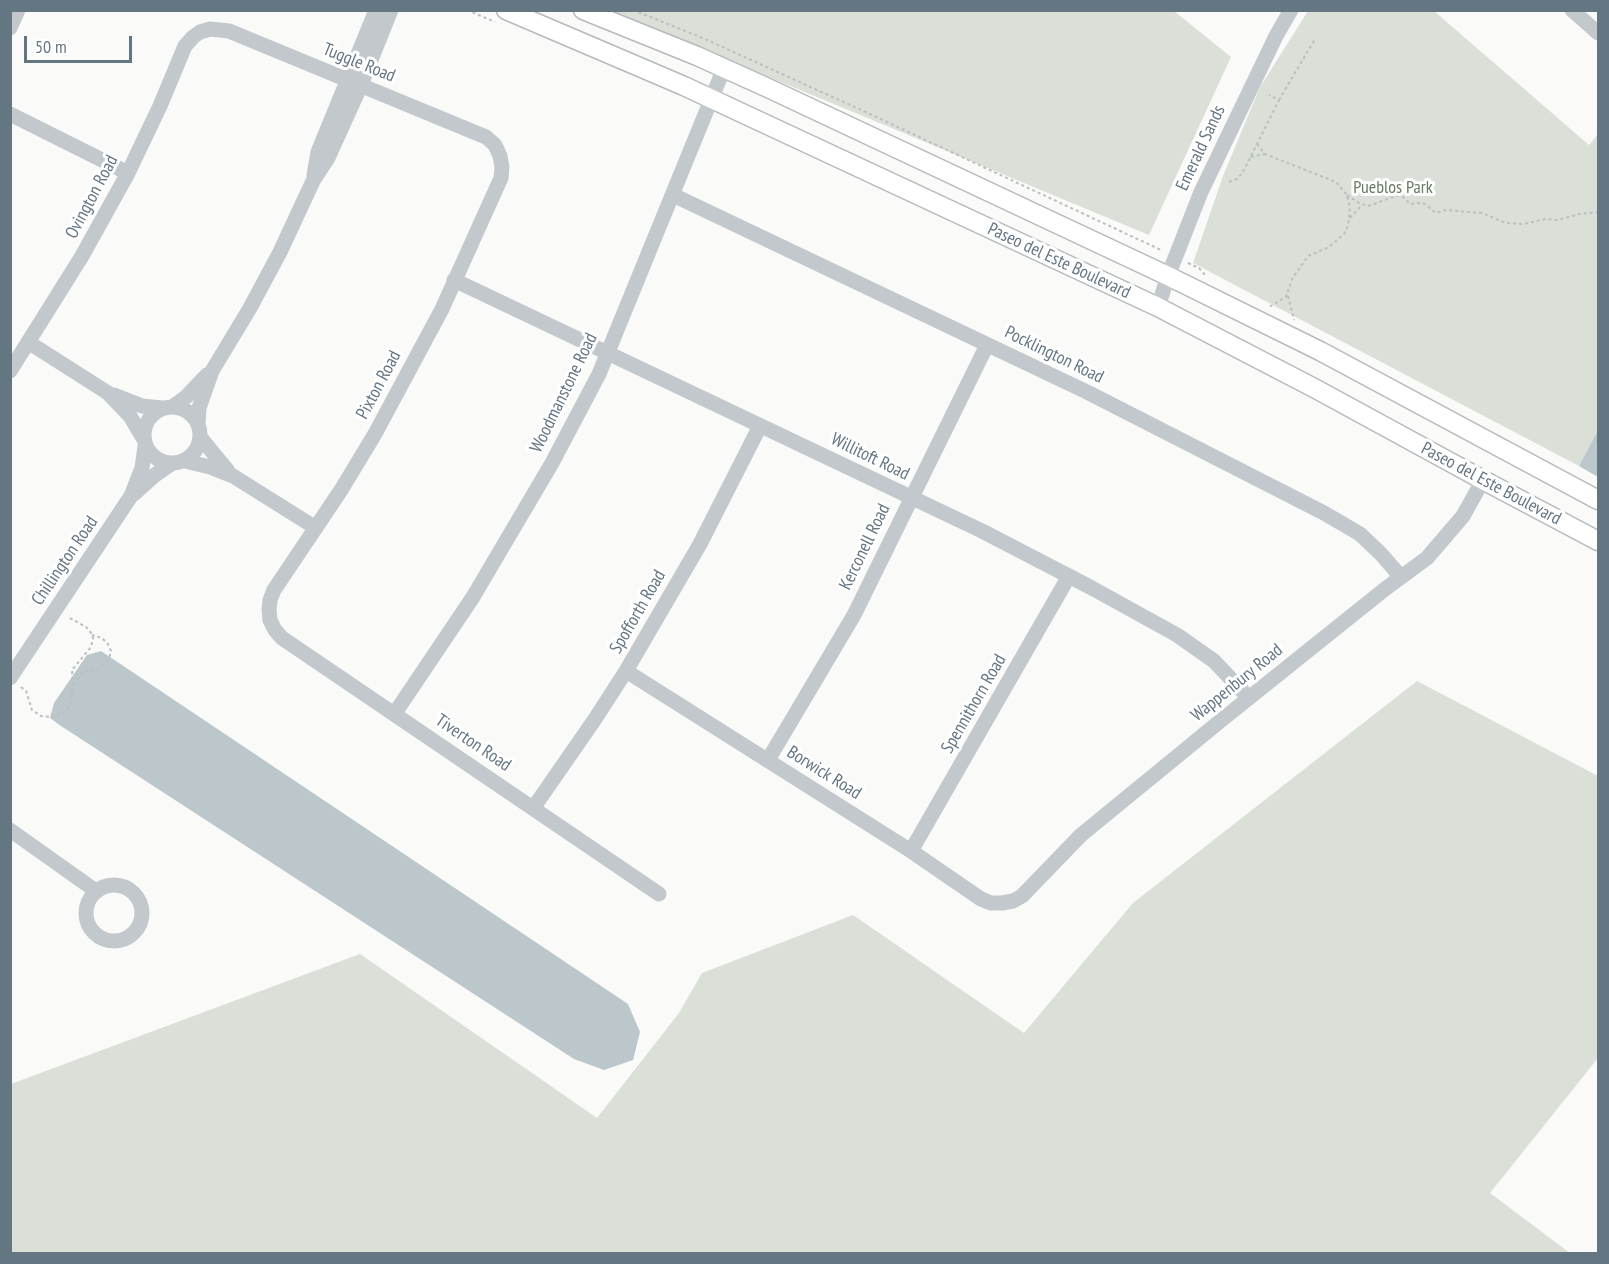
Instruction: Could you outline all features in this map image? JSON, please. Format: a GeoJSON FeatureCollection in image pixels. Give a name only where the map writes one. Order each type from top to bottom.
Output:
{"type":"FeatureCollection","features":[{"type":"Feature","properties":{"kind":"main road","name":"Paseo del Este Boulevard"},"geometry":{"type":"LineString","coordinates":[[506,10],[712,100],[1158,307],[1599,541]]}},
{"type":"Feature","properties":{"kind":"main road","name":"Paseo del Este Boulevard"},"geometry":{"type":"LineString","coordinates":[[583,10],[724,68],[1168,276],[1320,351],[1599,500]]}},
{"type":"Feature","properties":{"kind":"street"},"geometry":{"type":"LineString","coordinates":[[10,28],[18,10]]}},
{"type":"Feature","properties":{"kind":"street"},"geometry":{"type":"LineString","coordinates":[[178,462],[196,451],[199,408],[212,371],[250,308],[280,252],[313,181],[328,158],[376,10]]}},
{"type":"Feature","properties":{"kind":"street"},"geometry":{"type":"LineString","coordinates":[[354,82],[391,10]]}},
{"type":"Feature","properties":{"kind":"street","name":"Emerald Sands"},"geometry":{"type":"LineString","coordinates":[[1158,307],[1200,192],[1291,10]]}},
{"type":"Feature","properties":{"kind":"street"},"geometry":{"type":"LineString","coordinates":[[1572,10],[1599,33]]}},
{"type":"Feature","properties":{"kind":"street","name":"Tuggle Road"},"geometry":{"type":"LineString","coordinates":[[195,36],[210,29],[229,31],[486,137],[495,145],[500,156]]}},
{"type":"Feature","properties":{"kind":"street","name":"Ovington Road"},"geometry":{"type":"LineString","coordinates":[[10,370],[82,256],[128,173],[185,46],[195,36]]}},
{"type":"Feature","properties":{"kind":"street","name":"Woodmanstone Road"},"geometry":{"type":"LineString","coordinates":[[395,713],[473,597],[552,463],[598,374],[724,68]]}},
{"type":"Feature","properties":{"kind":"street"},"geometry":{"type":"LineString","coordinates":[[10,114],[128,173]]}},
{"type":"Feature","properties":{"kind":"street","name":"Pixton Road"},"geometry":{"type":"LineString","coordinates":[[270,620],[270,600],[274,590],[376,432],[442,309],[501,178],[500,156]]}},
{"type":"Feature","properties":{"kind":"street","name":"Pocklington Road"},"geometry":{"type":"LineString","coordinates":[[673,195],[1087,392],[1324,513],[1360,534],[1401,578]]}},
{"type":"Feature","properties":{"kind":"street","name":"Willitoft Road"},"geometry":{"type":"LineString","coordinates":[[454,280],[982,531],[1069,576],[1177,636],[1214,661],[1250,698]]}},
{"type":"Feature","properties":{"kind":"street"},"geometry":{"type":"LineString","coordinates":[[28,342],[108,393],[142,406],[183,409],[188,412],[192,415],[211,452],[233,476]]}},
{"type":"Feature","properties":{"kind":"street","name":"Kerconell Road"},"geometry":{"type":"LineString","coordinates":[[768,760],[854,615],[987,345]]}},
{"type":"Feature","properties":{"kind":"street"},"geometry":{"type":"LineString","coordinates":[[144,442],[146,422],[153,414],[167,408],[191,392],[212,371]]}},
{"type":"Feature","properties":{"kind":"street"},"geometry":{"type":"LineString","coordinates":[[108,393],[130,416],[155,458],[165,463],[178,462],[210,467],[233,476],[316,528]]}},
{"type":"Feature","properties":{"kind":"street","name":"Spofforth Road"},"geometry":{"type":"LineString","coordinates":[[534,807],[626,671],[700,544],[760,426]]}},
{"type":"Feature","properties":{"kind":"street","name":"Chillington Road"},"geometry":{"type":"LineString","coordinates":[[16,683],[131,496],[144,461],[144,442]]}},
{"type":"Feature","properties":{"kind":"street","name":"Chillington Road"},"geometry":{"type":"LineString","coordinates":[[131,496],[155,475],[178,462]]}},
{"type":"Feature","properties":{"kind":"street","name":"Wappenbury Road"},"geometry":{"type":"LineString","coordinates":[[1002,903],[1022,896],[1081,835],[1427,558],[1463,516],[1483,480]]}},
{"type":"Feature","properties":{"kind":"street","name":"Spennithorn Road"},"geometry":{"type":"LineString","coordinates":[[911,850],[1069,576]]}},
{"type":"Feature","properties":{"kind":"street","name":"Tiverton Road"},"geometry":{"type":"LineString","coordinates":[[270,620],[282,638],[660,894]]}},
{"type":"Feature","properties":{"kind":"street","name":"Borwick Road"},"geometry":{"type":"LineString","coordinates":[[626,671],[911,850],[981,899],[991,903],[1002,903]]}},
{"type":"Feature","properties":{"kind":"street"},"geometry":{"type":"LineString","coordinates":[[10,830],[96,891]]}},
{"type":"Feature","properties":{"kind":"path"},"geometry":{"type":"LineString","coordinates":[[633,10],[705,39],[870,114],[1163,252]]}},
{"type":"Feature","properties":{"kind":"path"},"geometry":{"type":"LineString","coordinates":[[1229,182],[1241,175],[1279,100],[1315,39]]}},
{"type":"Feature","properties":{"kind":"path"},"geometry":{"type":"LineString","coordinates":[[1269,95],[1279,100]]}},
{"type":"Feature","properties":{"kind":"path"},"geometry":{"type":"LineString","coordinates":[[1257,144],[1265,154],[1340,185],[1347,195],[1362,205],[1373,205],[1402,196],[1410,204],[1425,204],[1436,213],[1446,210],[1482,213],[1501,221],[1523,224],[1599,212]]}},
{"type":"Feature","properties":{"kind":"path"},"geometry":{"type":"LineString","coordinates":[[1251,157],[1265,154]]}},
{"type":"Feature","properties":{"kind":"path"},"geometry":{"type":"LineString","coordinates":[[1294,320],[1288,294],[1292,279],[1305,259],[1329,247],[1344,234],[1350,208],[1347,195]]}},
{"type":"Feature","properties":{"kind":"path"},"geometry":{"type":"LineString","coordinates":[[1349,220],[1362,205]]}},
{"type":"Feature","properties":{"kind":"path"},"geometry":{"type":"LineString","coordinates":[[1269,307],[1288,294]]}},
{"type":"Feature","properties":{"kind":"path"},"geometry":{"type":"LineString","coordinates":[[68,617],[86,627],[92,635],[102,638],[111,651],[109,659],[100,668],[83,672],[73,684]]}},
{"type":"Feature","properties":{"kind":"path"},"geometry":{"type":"LineString","coordinates":[[16,683],[26,691],[32,710],[49,718],[58,716],[68,709],[73,684],[72,670],[91,647],[92,635]]}},
{"type":"Feature","properties":{"kind":"green space"},"geometry":{"type":"Polygon","coordinates":[[[610,11],[1174,11],[1231,57],[1149,235],[610,11]]]}},
{"type":"Feature","properties":{"kind":"green space","name":"Pueblos Park"},"geometry":{"type":"Polygon","coordinates":[[[1308,11],[1434,11],[1589,145],[1598,134],[1598,430],[1579,466],[1193,263],[1223,176],[1260,87],[1308,11]]]}},
{"type":"Feature","properties":{"kind":"green space"},"geometry":{"type":"Polygon","coordinates":[[[1417,681],[1598,776],[1598,1058],[1490,1193],[1570,1253],[11,1253],[11,1084],[360,954],[597,1118],[679,1013],[702,973],[853,915],[1024,1033],[1133,903],[1417,681]]]}},
{"type":"Feature","properties":{"kind":"shaded area"},"geometry":{"type":"Polygon","coordinates":[[[1598,430],[1598,477],[1579,466],[1598,430]]]}},
{"type":"Feature","properties":{"kind":"shaded area"},"geometry":{"type":"Polygon","coordinates":[[[101,651],[628,1004],[640,1032],[633,1060],[604,1070],[574,1059],[50,718],[54,703],[87,655],[101,651]]]}}]}
